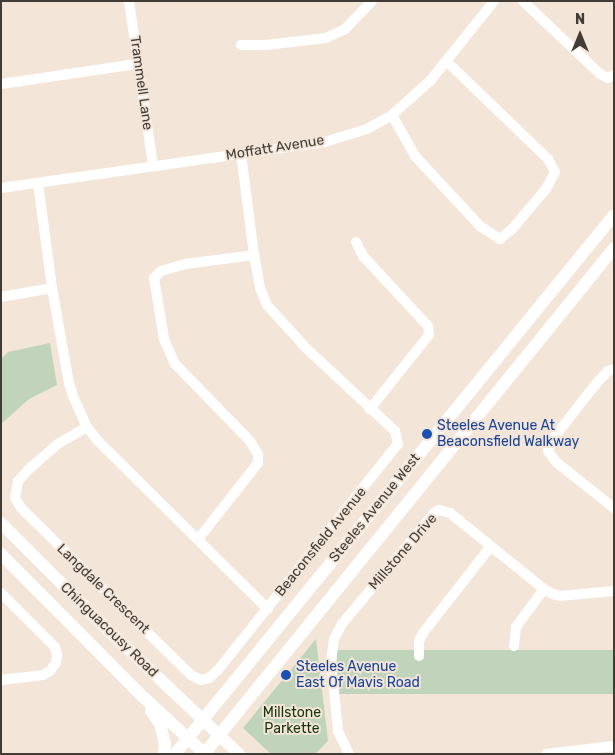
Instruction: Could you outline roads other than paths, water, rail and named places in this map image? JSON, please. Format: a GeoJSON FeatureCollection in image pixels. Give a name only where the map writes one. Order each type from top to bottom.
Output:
{"type":"FeatureCollection","features":[{"type":"Feature","properties":{"kind":"main road","name":"Steeles Avenue West"},"geometry":{"type":"LineString","coordinates":[[175,754],[614,215]]}},
{"type":"Feature","properties":{"kind":"main road","name":"Steeles Avenue West"},"geometry":{"type":"LineString","coordinates":[[204,754],[614,248]]}},
{"type":"Feature","properties":{"kind":"main road","name":"Chinguacousy Road"},"geometry":{"type":"LineString","coordinates":[[1,523],[109,631],[239,754]]}},
{"type":"Feature","properties":{"kind":"main road","name":"Chinguacousy Road"},"geometry":{"type":"LineString","coordinates":[[1,554],[140,694],[204,754]]}},
{"type":"Feature","properties":{"kind":"main road"},"geometry":{"type":"LineString","coordinates":[[140,694],[160,724],[165,744],[164,754]]}},
{"type":"Feature","properties":{"kind":"street","name":"Trammell Lane"},"geometry":{"type":"LineString","coordinates":[[129,1],[153,166]]}},
{"type":"Feature","properties":{"kind":"street"},"geometry":{"type":"LineString","coordinates":[[241,44],[266,45],[326,38],[345,29],[372,1]]}},
{"type":"Feature","properties":{"kind":"street","name":"Moffatt Avenue"},"geometry":{"type":"LineString","coordinates":[[1,188],[325,142],[367,129],[392,115],[425,86],[494,1]]}},
{"type":"Feature","properties":{"kind":"street"},"geometry":{"type":"LineString","coordinates":[[523,1],[600,74],[608,78],[614,75]]}},
{"type":"Feature","properties":{"kind":"street"},"geometry":{"type":"LineString","coordinates":[[392,115],[415,156],[480,226],[500,239],[513,228],[546,189],[555,172],[548,159],[446,61]]}},
{"type":"Feature","properties":{"kind":"street"},"geometry":{"type":"LineString","coordinates":[[1,84],[137,64]]}},
{"type":"Feature","properties":{"kind":"street","name":"Beaconsfield Avenue"},"geometry":{"type":"LineString","coordinates":[[38,183],[52,288],[73,396],[88,427],[98,441],[199,538],[268,608],[398,444],[395,431],[308,349],[267,305],[260,288],[254,255],[241,154]]}},
{"type":"Feature","properties":{"kind":"street"},"geometry":{"type":"LineString","coordinates":[[356,242],[362,256],[428,326],[430,335],[370,409]]}},
{"type":"Feature","properties":{"kind":"street"},"geometry":{"type":"LineString","coordinates":[[199,538],[258,463],[258,454],[250,441],[175,364],[164,339],[154,278],[161,271],[185,264],[254,255]]}},
{"type":"Feature","properties":{"kind":"street"},"geometry":{"type":"LineString","coordinates":[[1,297],[52,288]]}},
{"type":"Feature","properties":{"kind":"street"},"geometry":{"type":"LineString","coordinates":[[614,369],[608,371],[595,385],[552,440],[548,451],[556,462],[614,508]]}},
{"type":"Feature","properties":{"kind":"street","name":"Langdale Crescent"},"geometry":{"type":"LineString","coordinates":[[88,427],[59,443],[18,481],[15,498],[21,508],[191,675],[201,680],[209,678],[218,670],[268,608]]}},
{"type":"Feature","properties":{"kind":"street","name":"Millstone Drive"},"geometry":{"type":"LineString","coordinates":[[349,754],[338,731],[331,661],[334,639],[342,624],[434,513],[447,510],[544,589],[560,596],[614,591]]}},
{"type":"Feature","properties":{"kind":"street"},"geometry":{"type":"LineString","coordinates":[[419,656],[419,641],[422,633],[491,546]]}},
{"type":"Feature","properties":{"kind":"street"},"geometry":{"type":"LineString","coordinates":[[514,646],[516,627],[544,589]]}},
{"type":"Feature","properties":{"kind":"street"},"geometry":{"type":"LineString","coordinates":[[1,593],[55,647],[57,655],[56,662],[50,671],[43,675],[1,680]]}},
{"type":"Feature","properties":{"kind":"street"},"geometry":{"type":"LineString","coordinates":[[546,754],[614,746]]}},
{"type":"Feature","properties":{"kind":"place","name":"Steeles Avenue At Beaconsfield Walkway"},"geometry":{"type":"Point","coordinates":[427,434]}},
{"type":"Feature","properties":{"kind":"place","name":"Steeles Avenue East Of Mavis Road"},"geometry":{"type":"Point","coordinates":[286,675]}},
{"type":"Feature","properties":{"kind":"park label","name":"Millstone Parkette"},"geometry":{"type":"Point","coordinates":[292,722]}}]}
